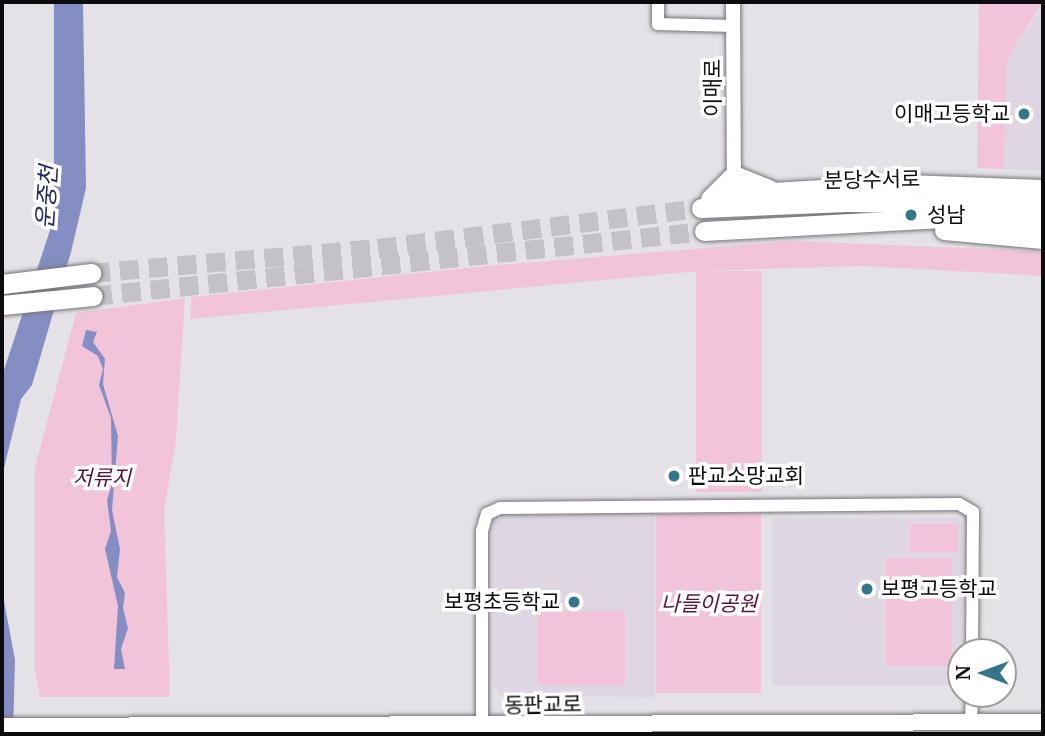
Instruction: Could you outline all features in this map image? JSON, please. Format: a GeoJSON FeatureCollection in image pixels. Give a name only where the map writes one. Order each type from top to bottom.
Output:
{"type":"FeatureCollection","features":[{"type":"Feature","properties":{"kind":"highway"},"geometry":{"type":"LineString","coordinates":[[702,204],[734,175],[777,189]]}},
{"type":"Feature","properties":{"kind":"highway"},"geometry":{"type":"LineString","coordinates":[[702,204],[777,189],[905,184],[1043,189]]}},
{"type":"Feature","properties":{"kind":"highway","name":"분당수서로"},"geometry":{"type":"LineString","coordinates":[[702,204],[860,202],[1043,205]]}},
{"type":"Feature","properties":{"kind":"highway","name":"분당수서로"},"geometry":{"type":"LineString","coordinates":[[704,231],[980,216],[1043,223]]}},
{"type":"Feature","properties":{"kind":"highway"},"geometry":{"type":"LineString","coordinates":[[765,228],[971,230],[1043,239]]}},
{"type":"Feature","properties":{"kind":"highway"},"geometry":{"type":"LineString","coordinates":[[3,284],[86,273]]}},
{"type":"Feature","properties":{"kind":"highway"},"geometry":{"type":"LineString","coordinates":[[2,306],[83,297]]}},
{"type":"Feature","properties":{"kind":"main road","name":"동판교로"},"geometry":{"type":"LineString","coordinates":[[2,726],[119,732],[1043,722]]}},
{"type":"Feature","properties":{"kind":"street"},"geometry":{"type":"LineString","coordinates":[[658,2],[658,24],[733,26]]}},
{"type":"Feature","properties":{"kind":"street","name":"이매로"},"geometry":{"type":"LineString","coordinates":[[733,2],[734,175]]}},
{"type":"Feature","properties":{"kind":"street"},"geometry":{"type":"LineString","coordinates":[[482,730],[483,523],[492,509],[959,504],[973,512],[972,638]]}},
{"type":"Feature","properties":{"kind":"street"},"geometry":{"type":"LineString","coordinates":[[971,722],[972,708]]}},
{"type":"Feature","properties":{"kind":"shaded area","name":"이매고등학교"},"geometry":{"type":"Polygon","coordinates":[[[1043,6],[1043,171],[1004,169],[1007,60],[1043,6]]]}},
{"type":"Feature","properties":{"kind":"shaded area","name":"보평초등학교"},"geometry":{"type":"Polygon","coordinates":[[[655,510],[655,697],[501,696],[493,686],[492,517],[497,512],[655,510]]]}},
{"type":"Feature","properties":{"kind":"shaded area","name":"보평고등학교"},"geometry":{"type":"Polygon","coordinates":[[[772,518],[958,518],[963,526],[962,638],[947,638],[947,685],[772,686],[772,518]]]}},
{"type":"Feature","properties":{"kind":"green space"},"geometry":{"type":"Polygon","coordinates":[[[979,2],[1043,2],[1007,60],[1004,169],[977,168],[979,2]]]}},
{"type":"Feature","properties":{"kind":"green space"},"geometry":{"type":"Polygon","coordinates":[[[793,241],[1037,251],[1043,252],[1043,276],[862,266],[700,271],[190,319],[191,297],[486,266],[793,241]]]}},
{"type":"Feature","properties":{"kind":"green space"},"geometry":{"type":"Polygon","coordinates":[[[696,271],[762,271],[762,492],[696,492],[696,271]]]}},
{"type":"Feature","properties":{"kind":"green space","name":"저류지"},"geometry":{"type":"Polygon","coordinates":[[[185,298],[176,440],[164,511],[170,697],[40,697],[35,670],[35,467],[76,313],[185,298]]]}},
{"type":"Feature","properties":{"kind":"green space","name":"나들이공원"},"geometry":{"type":"Polygon","coordinates":[[[656,514],[761,514],[761,693],[656,693],[656,514]]]}},
{"type":"Feature","properties":{"kind":"green space"},"geometry":{"type":"Polygon","coordinates":[[[910,524],[958,524],[958,552],[910,552],[910,524]]]}},
{"type":"Feature","properties":{"kind":"green space"},"geometry":{"type":"Polygon","coordinates":[[[886,558],[952,558],[952,638],[947,638],[947,666],[886,666],[886,558]]]}},
{"type":"Feature","properties":{"kind":"green space"},"geometry":{"type":"Polygon","coordinates":[[[538,611],[625,611],[625,685],[538,685],[538,611]]]}},
{"type":"Feature","properties":{"kind":"water"},"geometry":{"type":"Polygon","coordinates":[[[54,2],[83,2],[86,188],[71,252],[32,385],[21,399],[2,476],[2,376],[54,218],[54,2]]]}},
{"type":"Feature","properties":{"kind":"water"},"geometry":{"type":"Polygon","coordinates":[[[86,330],[97,332],[93,342],[105,359],[103,384],[118,436],[112,510],[120,549],[117,577],[125,593],[123,608],[128,628],[121,649],[125,669],[114,669],[118,606],[105,549],[111,531],[107,500],[112,484],[111,418],[99,385],[103,369],[98,356],[82,346],[86,330]]]}},
{"type":"Feature","properties":{"kind":"water"},"geometry":{"type":"Polygon","coordinates":[[[2,590],[15,660],[13,734],[2,734],[2,590]]]}},
{"type":"Feature","properties":{"kind":"tunnel"},"geometry":{"type":"LineString","coordinates":[[91,273],[378,248],[701,208]]}},
{"type":"Feature","properties":{"kind":"tunnel"},"geometry":{"type":"LineString","coordinates":[[93,296],[704,231]]}},
{"type":"Feature","properties":{"kind":"place","name":"이매고등학교"},"geometry":{"type":"Point","coordinates":[1024,114]}},
{"type":"Feature","properties":{"kind":"place","name":"성남"},"geometry":{"type":"Point","coordinates":[911,215]}},
{"type":"Feature","properties":{"kind":"place","name":"판교소망교회"},"geometry":{"type":"Point","coordinates":[674,476]}},
{"type":"Feature","properties":{"kind":"place","name":"보평고등학교"},"geometry":{"type":"Point","coordinates":[867,589]}},
{"type":"Feature","properties":{"kind":"place","name":"보평초등학교"},"geometry":{"type":"Point","coordinates":[574,602]}},
{"type":"Feature","properties":{"kind":"water label","name":"운중천"},"geometry":{"type":"Point","coordinates":[47,197]}}]}
